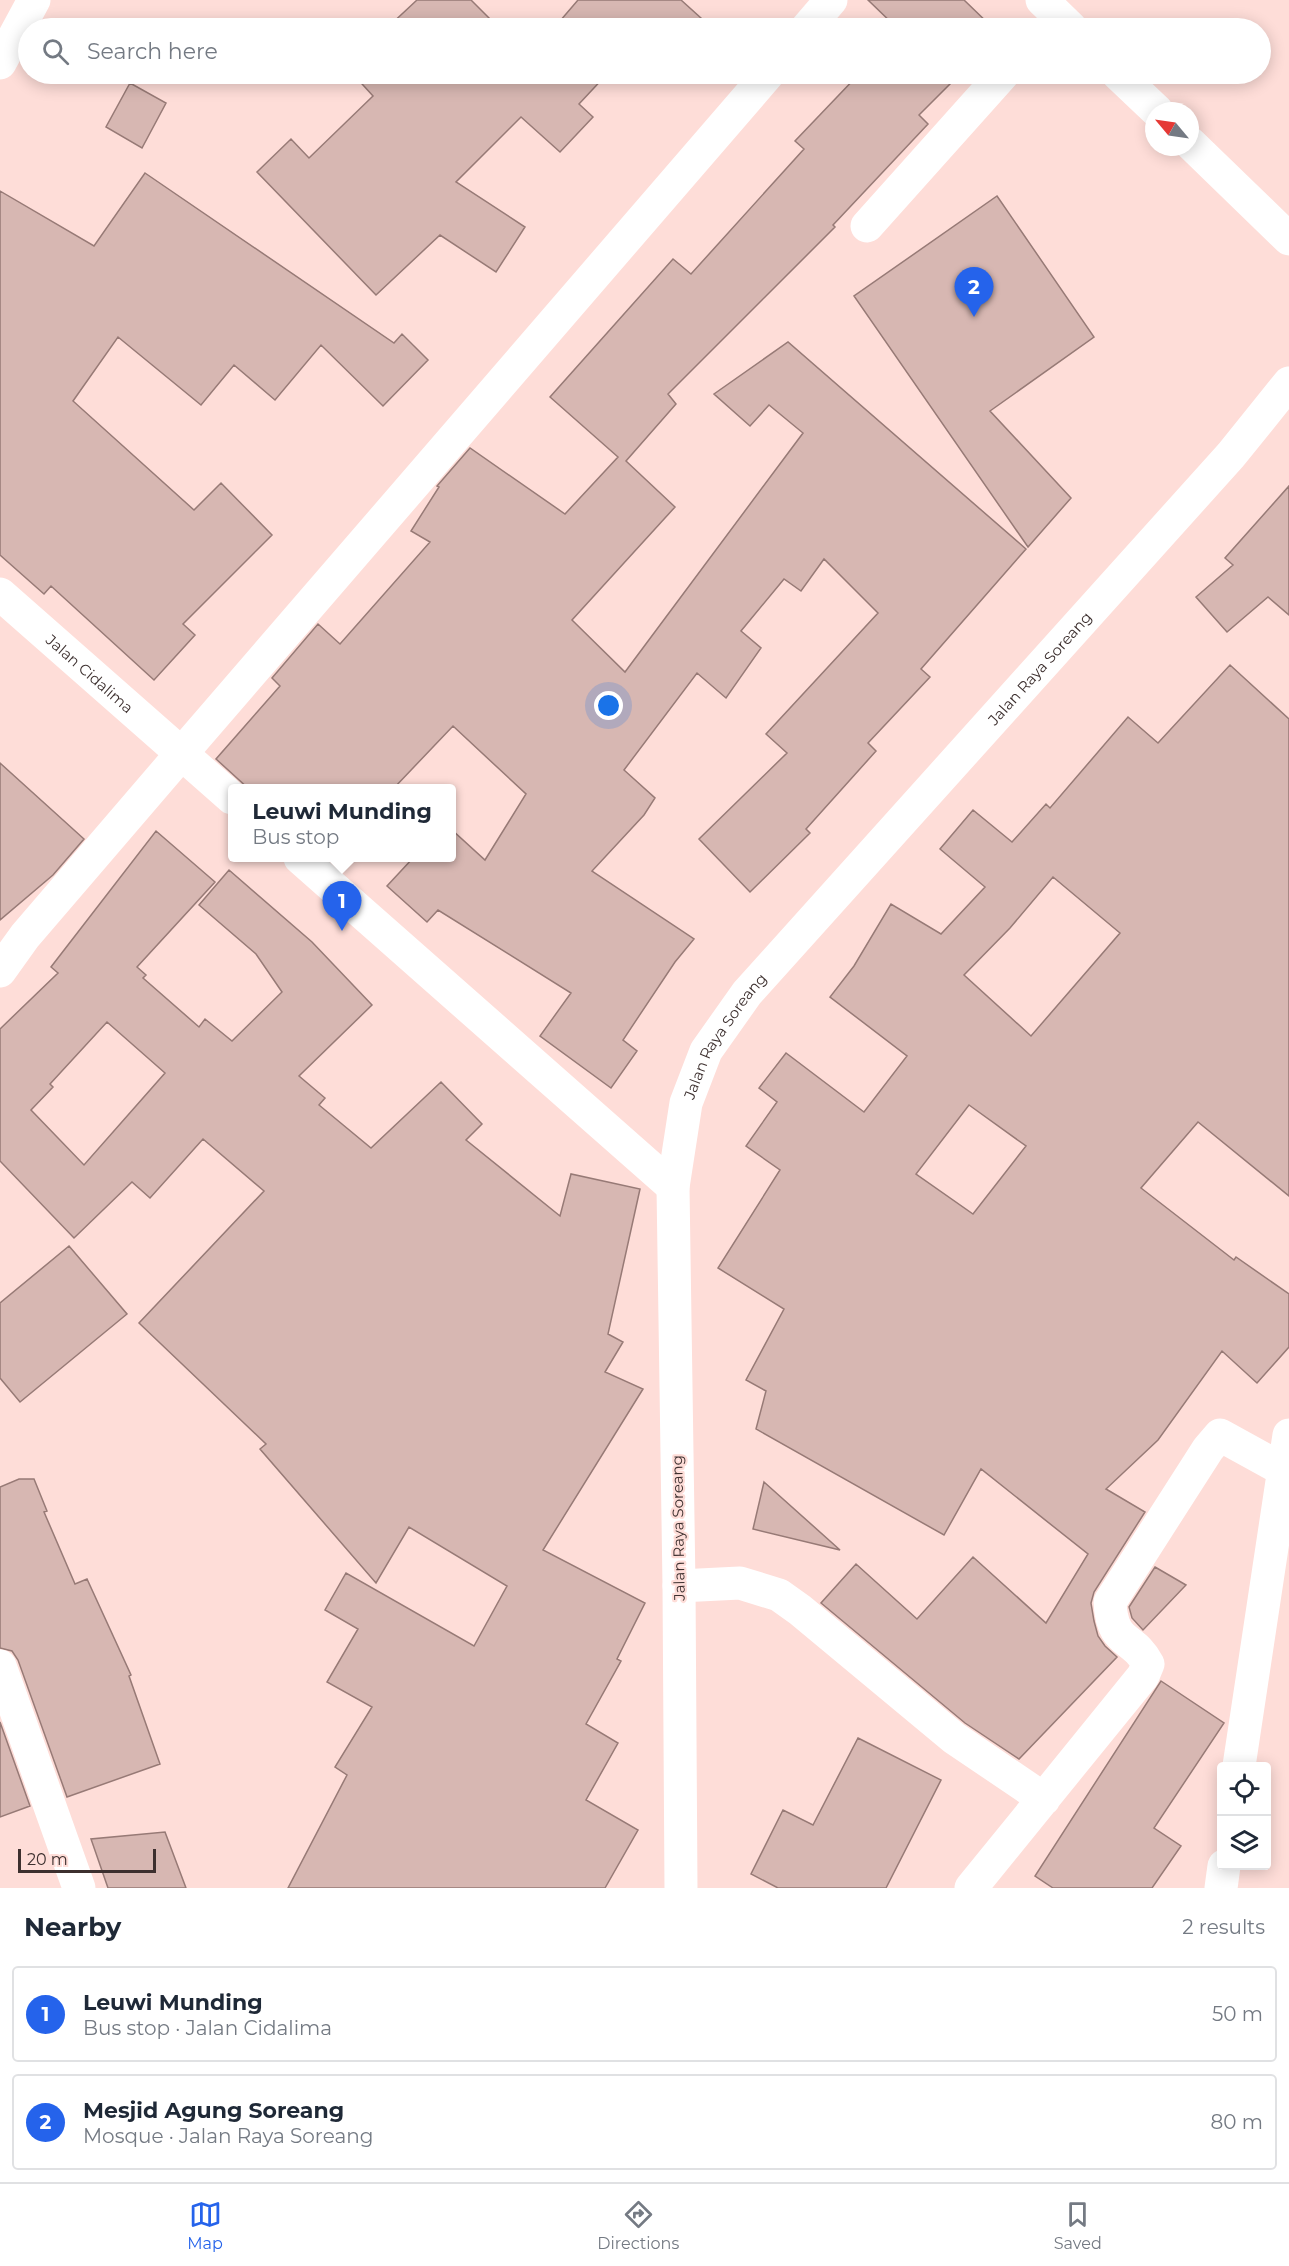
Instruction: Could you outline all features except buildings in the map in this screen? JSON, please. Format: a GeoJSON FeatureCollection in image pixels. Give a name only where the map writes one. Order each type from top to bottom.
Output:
{"type":"FeatureCollection","features":[{"type":"Feature","properties":{"kind":"main road"},"geometry":{"type":"LineString","coordinates":[[24,18],[34,0]]}},
{"type":"Feature","properties":{"kind":"main road"},"geometry":{"type":"LineString","coordinates":[[816,18],[831,0]]}},
{"type":"Feature","properties":{"kind":"main road"},"geometry":{"type":"LineString","coordinates":[[0,63],[18,30]]}},
{"type":"Feature","properties":{"kind":"main road"},"geometry":{"type":"LineString","coordinates":[[0,971],[25,936],[759,84]]}},
{"type":"Feature","properties":{"kind":"main road"},"geometry":{"type":"LineString","coordinates":[[867,226],[994,84]]}},
{"type":"Feature","properties":{"kind":"main road"},"geometry":{"type":"LineString","coordinates":[[1129,84],[1148,102]]}},
{"type":"Feature","properties":{"kind":"main road"},"geometry":{"type":"LineString","coordinates":[[1199,152],[1289,239]]}},
{"type":"Feature","properties":{"kind":"main road","name":"Jalan Raya Soreang"},"geometry":{"type":"LineString","coordinates":[[681,1888],[673,1187],[686,1104],[706,1051],[747,993],[1231,455],[1289,383]]}},
{"type":"Feature","properties":{"kind":"main road","name":"Jalan Cidalima"},"geometry":{"type":"LineString","coordinates":[[0,594],[228,794]]}},
{"type":"Feature","properties":{"kind":"main road"},"geometry":{"type":"LineString","coordinates":[[305,862],[673,1187]]}},
{"type":"Feature","properties":{"kind":"main road"},"geometry":{"type":"LineString","coordinates":[[971,1888],[1143,1676],[1148,1664],[1142,1653],[1122,1639],[1111,1620],[1110,1602],[1208,1449],[1220,1435],[1287,1472]]}},
{"type":"Feature","properties":{"kind":"main road"},"geometry":{"type":"LineString","coordinates":[[1240,1762],[1287,1472],[1289,1436]]}},
{"type":"Feature","properties":{"kind":"main road"},"geometry":{"type":"LineString","coordinates":[[679,1586],[740,1583],[779,1595],[954,1738],[1044,1799]]}},
{"type":"Feature","properties":{"kind":"main road"},"geometry":{"type":"LineString","coordinates":[[0,1666],[79,1888]]}},
{"type":"Feature","properties":{"kind":"main road"},"geometry":{"type":"LineString","coordinates":[[1221,1888],[1223,1870]]}},
{"type":"Feature","properties":{"kind":"place","name":"Mesjid Agung Soreang"},"geometry":{"type":"Point","coordinates":[974,317]}},
{"type":"Feature","properties":{"kind":"place","name":"Leuwi Munding"},"geometry":{"type":"Point","coordinates":[342,931]}}]}
